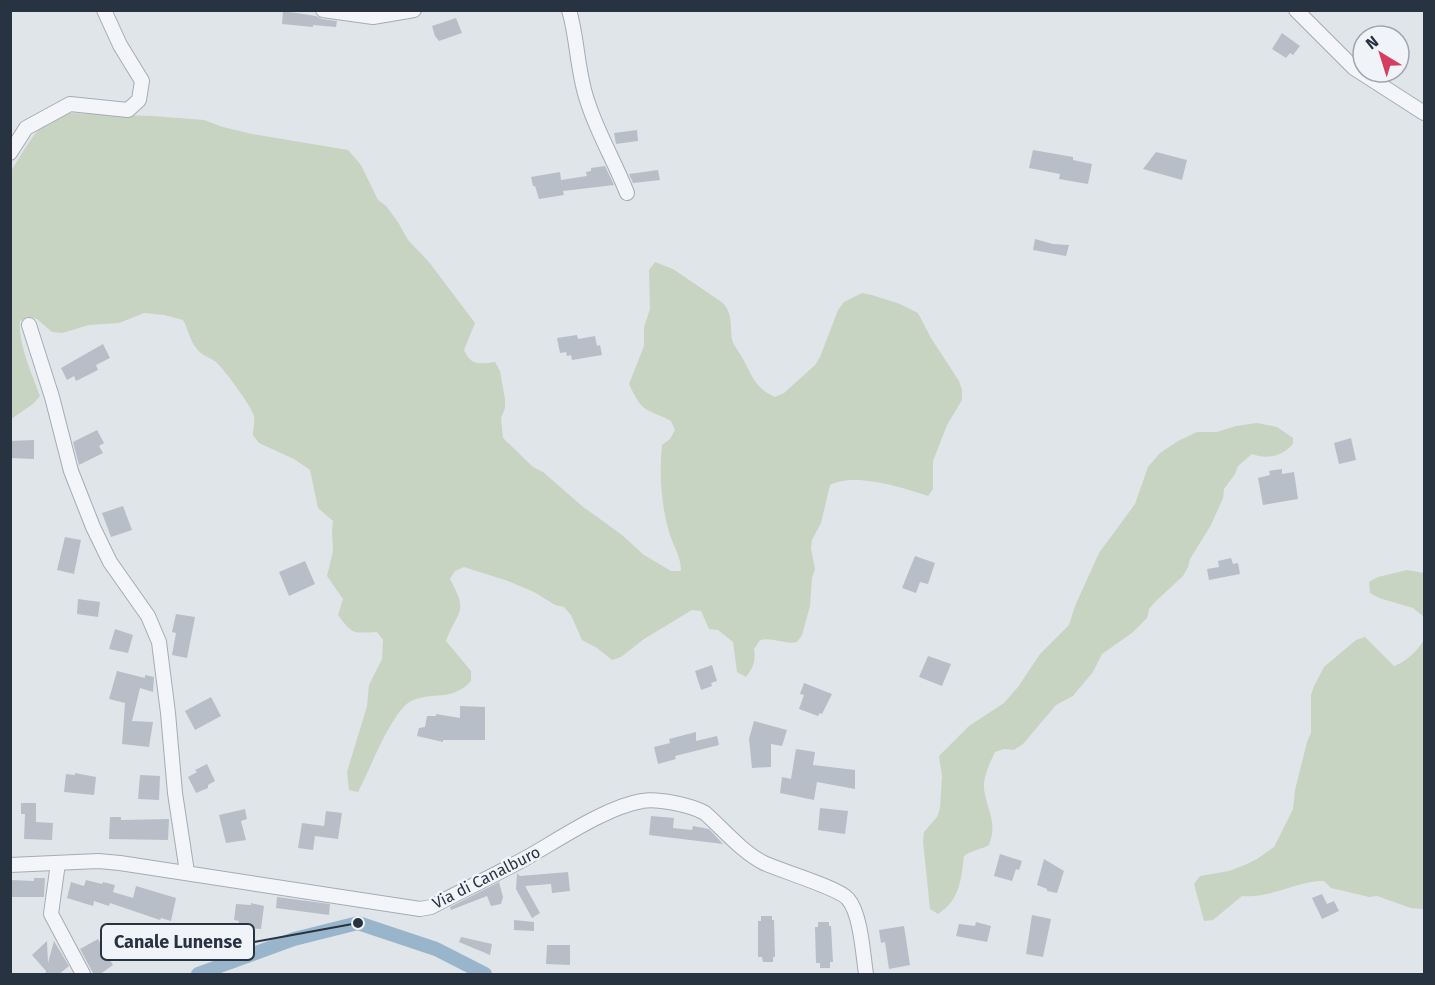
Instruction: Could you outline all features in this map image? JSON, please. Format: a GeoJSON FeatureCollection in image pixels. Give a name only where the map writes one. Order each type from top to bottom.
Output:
{"type":"FeatureCollection","features":[{"type":"Feature","properties":{"kind":"street"},"geometry":{"type":"LineString","coordinates":[[10,153],[27,128],[70,104],[128,110],[139,100],[142,81],[120,45],[104,10]]}},
{"type":"Feature","properties":{"kind":"street"},"geometry":{"type":"LineString","coordinates":[[323,10],[373,17],[414,10]]}},
{"type":"Feature","properties":{"kind":"street"},"geometry":{"type":"LineString","coordinates":[[569,10],[575,30],[587,100],[627,193]]}},
{"type":"Feature","properties":{"kind":"street"},"geometry":{"type":"LineString","coordinates":[[1296,10],[1354,68],[1425,113]]}},
{"type":"Feature","properties":{"kind":"street"},"geometry":{"type":"LineString","coordinates":[[28,326],[52,397],[71,471],[93,527],[110,562],[148,616],[159,642],[175,792],[187,872]]}},
{"type":"Feature","properties":{"kind":"street","name":"Via di Canalburo"},"geometry":{"type":"LineString","coordinates":[[10,865],[109,862],[420,909],[431,907],[606,813],[641,801],[654,800],[697,808],[751,855],[764,863],[837,892],[848,899],[856,917],[866,975]]}},
{"type":"Feature","properties":{"kind":"street"},"geometry":{"type":"LineString","coordinates":[[58,863],[51,914],[83,975]]}},
{"type":"Feature","properties":{"kind":"green space"},"geometry":{"type":"Polygon","coordinates":[[[69,113],[204,120],[252,134],[348,150],[361,165],[378,200],[386,206],[408,240],[429,262],[475,323],[464,350],[476,363],[495,362],[500,371],[505,399],[505,408],[501,418],[503,438],[533,467],[543,472],[582,506],[622,535],[644,555],[671,571],[681,571],[681,566],[665,513],[661,467],[662,445],[670,439],[675,430],[671,421],[641,405],[629,384],[644,346],[644,327],[650,309],[649,270],[655,262],[673,269],[723,303],[730,316],[734,344],[755,381],[763,390],[775,397],[784,393],[815,365],[838,310],[844,302],[862,293],[900,304],[918,313],[959,381],[962,390],[962,400],[947,425],[933,461],[933,489],[928,496],[865,481],[840,481],[830,485],[821,523],[812,540],[811,549],[815,569],[810,606],[802,635],[797,642],[792,643],[770,639],[760,640],[754,649],[753,664],[746,677],[737,672],[733,642],[718,630],[709,629],[701,611],[692,610],[644,639],[621,657],[612,660],[582,640],[571,615],[564,607],[555,605],[534,592],[508,581],[464,567],[455,571],[450,579],[459,599],[460,611],[446,641],[471,671],[471,681],[457,692],[419,698],[403,707],[382,742],[358,792],[349,790],[347,772],[367,706],[369,685],[382,659],[383,640],[377,632],[362,633],[350,629],[338,615],[343,599],[327,576],[333,551],[333,521],[318,508],[310,470],[294,459],[259,443],[253,435],[254,416],[248,405],[220,366],[194,346],[183,320],[144,313],[119,323],[89,325],[62,333],[52,332],[37,319],[29,317],[20,321],[23,349],[40,396],[33,404],[11,419],[11,171],[39,130],[69,113]]]}},
{"type":"Feature","properties":{"kind":"green space"},"geometry":{"type":"Polygon","coordinates":[[[1257,423],[1277,427],[1293,438],[1293,444],[1274,456],[1264,457],[1252,454],[1238,466],[1224,489],[1223,498],[1211,525],[1190,559],[1183,576],[1155,602],[1149,609],[1147,618],[1132,633],[1102,654],[1093,672],[1073,696],[1056,705],[1023,744],[1014,750],[1004,749],[995,752],[984,784],[992,823],[989,845],[964,856],[955,896],[938,914],[930,909],[923,841],[924,832],[937,817],[940,808],[942,776],[939,756],[969,726],[1004,703],[1018,687],[1040,654],[1069,625],[1099,553],[1135,504],[1148,467],[1160,453],[1197,432],[1217,432],[1257,423]]]}},
{"type":"Feature","properties":{"kind":"green space"},"geometry":{"type":"Polygon","coordinates":[[[1407,570],[1424,573],[1424,617],[1413,608],[1370,593],[1369,582],[1378,577],[1407,570]]]}},
{"type":"Feature","properties":{"kind":"green space"},"geometry":{"type":"Polygon","coordinates":[[[1365,637],[1394,666],[1411,655],[1424,640],[1424,909],[1411,908],[1377,896],[1369,897],[1331,888],[1324,881],[1263,895],[1242,896],[1213,920],[1204,921],[1194,884],[1200,876],[1229,871],[1247,864],[1274,847],[1293,809],[1295,790],[1311,733],[1311,695],[1314,686],[1324,667],[1356,640],[1365,637]]]}},
{"type":"Feature","properties":{"kind":"building"},"geometry":{"type":"Polygon","coordinates":[[[283,11],[337,21],[336,27],[282,24],[283,11]]]}},
{"type":"Feature","properties":{"kind":"building"},"geometry":{"type":"Polygon","coordinates":[[[456,18],[462,33],[439,41],[432,26],[456,18]]]}},
{"type":"Feature","properties":{"kind":"building"},"geometry":{"type":"Polygon","coordinates":[[[1282,33],[1300,46],[1293,55],[1290,53],[1286,58],[1272,49],[1282,33]]]}},
{"type":"Feature","properties":{"kind":"building"},"geometry":{"type":"Polygon","coordinates":[[[637,130],[638,141],[616,144],[614,133],[637,130]]]}},
{"type":"Feature","properties":{"kind":"building"},"geometry":{"type":"Polygon","coordinates":[[[1033,150],[1073,157],[1073,160],[1092,164],[1088,184],[1059,179],[1060,174],[1029,168],[1033,150]]]}},
{"type":"Feature","properties":{"kind":"building"},"geometry":{"type":"Polygon","coordinates":[[[1156,152],[1187,160],[1182,180],[1143,169],[1156,152]]]}},
{"type":"Feature","properties":{"kind":"building"},"geometry":{"type":"Polygon","coordinates":[[[605,166],[614,185],[563,191],[564,195],[539,199],[531,177],[560,172],[561,180],[587,176],[586,172],[591,171],[591,168],[605,166]]]}},
{"type":"Feature","properties":{"kind":"building"},"geometry":{"type":"Polygon","coordinates":[[[658,170],[660,180],[633,183],[629,174],[658,170]]]}},
{"type":"Feature","properties":{"kind":"building"},"geometry":{"type":"Polygon","coordinates":[[[1035,239],[1069,245],[1066,256],[1033,250],[1035,239]]]}},
{"type":"Feature","properties":{"kind":"building"},"geometry":{"type":"Polygon","coordinates":[[[577,335],[578,339],[595,336],[602,355],[572,360],[571,355],[567,356],[566,352],[560,353],[557,338],[577,335]]]}},
{"type":"Feature","properties":{"kind":"building"},"geometry":{"type":"Polygon","coordinates":[[[103,344],[110,358],[96,365],[98,370],[76,381],[74,376],[67,380],[61,368],[103,344]]]}},
{"type":"Feature","properties":{"kind":"building"},"geometry":{"type":"Polygon","coordinates":[[[97,430],[104,443],[99,446],[103,453],[79,465],[73,442],[97,430]]]}},
{"type":"Feature","properties":{"kind":"building"},"geometry":{"type":"Polygon","coordinates":[[[1351,438],[1356,460],[1339,464],[1334,443],[1351,438]]]}},
{"type":"Feature","properties":{"kind":"building"},"geometry":{"type":"Polygon","coordinates":[[[34,440],[34,459],[10,458],[10,441],[34,440]]]}},
{"type":"Feature","properties":{"kind":"building"},"geometry":{"type":"Polygon","coordinates":[[[1282,469],[1282,474],[1294,472],[1298,499],[1263,505],[1258,478],[1270,475],[1269,471],[1282,469]]]}},
{"type":"Feature","properties":{"kind":"building"},"geometry":{"type":"Polygon","coordinates":[[[123,506],[132,530],[111,537],[102,513],[123,506]]]}},
{"type":"Feature","properties":{"kind":"building"},"geometry":{"type":"Polygon","coordinates":[[[65,537],[81,540],[74,574],[57,570],[65,537]]]}},
{"type":"Feature","properties":{"kind":"building"},"geometry":{"type":"Polygon","coordinates":[[[915,556],[935,563],[928,584],[920,582],[916,593],[902,588],[915,556]]]}},
{"type":"Feature","properties":{"kind":"building"},"geometry":{"type":"Polygon","coordinates":[[[1231,558],[1233,564],[1238,563],[1240,574],[1209,580],[1207,569],[1219,567],[1218,561],[1231,558]]]}},
{"type":"Feature","properties":{"kind":"building"},"geometry":{"type":"Polygon","coordinates":[[[305,561],[315,584],[289,596],[279,572],[305,561]]]}},
{"type":"Feature","properties":{"kind":"building"},"geometry":{"type":"Polygon","coordinates":[[[78,599],[100,602],[98,617],[77,614],[78,599]]]}},
{"type":"Feature","properties":{"kind":"building"},"geometry":{"type":"Polygon","coordinates":[[[176,614],[195,617],[187,658],[172,655],[176,633],[172,632],[176,614]]]}},
{"type":"Feature","properties":{"kind":"building"},"geometry":{"type":"Polygon","coordinates":[[[115,629],[133,635],[128,653],[109,649],[115,629]]]}},
{"type":"Feature","properties":{"kind":"building"},"geometry":{"type":"Polygon","coordinates":[[[928,656],[951,664],[942,686],[919,677],[928,656]]]}},
{"type":"Feature","properties":{"kind":"building"},"geometry":{"type":"Polygon","coordinates":[[[712,665],[717,681],[711,683],[712,686],[701,690],[695,671],[712,665]]]}},
{"type":"Feature","properties":{"kind":"building"},"geometry":{"type":"Polygon","coordinates":[[[117,671],[145,678],[145,675],[154,677],[153,692],[140,688],[132,721],[153,722],[149,747],[122,744],[125,703],[109,699],[117,671]]]}},
{"type":"Feature","properties":{"kind":"building"},"geometry":{"type":"Polygon","coordinates":[[[804,683],[832,694],[822,714],[818,716],[799,709],[804,695],[800,694],[804,683]]]}},
{"type":"Feature","properties":{"kind":"building"},"geometry":{"type":"Polygon","coordinates":[[[211,697],[221,716],[195,730],[185,711],[211,697]]]}},
{"type":"Feature","properties":{"kind":"building"},"geometry":{"type":"Polygon","coordinates":[[[460,706],[485,707],[485,740],[443,740],[443,742],[417,736],[419,728],[425,727],[427,716],[436,716],[436,714],[460,718],[460,706]]]}},
{"type":"Feature","properties":{"kind":"building"},"geometry":{"type":"Polygon","coordinates":[[[754,721],[787,730],[782,746],[771,744],[771,767],[752,768],[749,739],[754,721]]]}},
{"type":"Feature","properties":{"kind":"building"},"geometry":{"type":"Polygon","coordinates":[[[696,732],[696,741],[717,736],[719,745],[675,756],[676,759],[658,764],[654,747],[670,743],[669,739],[696,732]]]}},
{"type":"Feature","properties":{"kind":"building"},"geometry":{"type":"Polygon","coordinates":[[[796,749],[815,752],[813,765],[855,770],[855,789],[817,782],[814,800],[780,793],[782,777],[791,779],[796,749]]]}},
{"type":"Feature","properties":{"kind":"building"},"geometry":{"type":"Polygon","coordinates":[[[207,764],[215,781],[208,785],[208,788],[196,793],[188,777],[197,772],[195,770],[207,764]]]}},
{"type":"Feature","properties":{"kind":"building"},"geometry":{"type":"Polygon","coordinates":[[[75,773],[96,777],[94,795],[64,792],[66,774],[75,775],[75,773]]]}},
{"type":"Feature","properties":{"kind":"building"},"geometry":{"type":"Polygon","coordinates":[[[140,775],[160,776],[159,800],[138,799],[140,775]]]}},
{"type":"Feature","properties":{"kind":"building"},"geometry":{"type":"Polygon","coordinates":[[[21,803],[36,803],[36,822],[53,823],[52,840],[24,839],[25,814],[21,814],[21,803]]]}},
{"type":"Feature","properties":{"kind":"building"},"geometry":{"type":"Polygon","coordinates":[[[820,808],[848,811],[845,834],[818,830],[820,808]]]}},
{"type":"Feature","properties":{"kind":"building"},"geometry":{"type":"Polygon","coordinates":[[[245,809],[247,819],[241,821],[246,840],[226,843],[219,815],[245,809]]]}},
{"type":"Feature","properties":{"kind":"building"},"geometry":{"type":"Polygon","coordinates":[[[326,811],[342,813],[338,839],[315,836],[313,850],[298,848],[302,823],[324,826],[326,811]]]}},
{"type":"Feature","properties":{"kind":"building"},"geometry":{"type":"Polygon","coordinates":[[[651,816],[674,818],[673,828],[692,830],[693,826],[709,829],[723,844],[649,835],[651,816]]]}},
{"type":"Feature","properties":{"kind":"building"},"geometry":{"type":"Polygon","coordinates":[[[110,817],[121,817],[121,820],[169,819],[168,840],[109,839],[110,817]]]}},
{"type":"Feature","properties":{"kind":"building"},"geometry":{"type":"Polygon","coordinates":[[[1000,854],[1022,861],[1012,881],[994,876],[1000,854]]]}},
{"type":"Feature","properties":{"kind":"building"},"geometry":{"type":"Polygon","coordinates":[[[1044,859],[1064,871],[1057,893],[1047,891],[1037,885],[1044,859]]]}},
{"type":"Feature","properties":{"kind":"building"},"geometry":{"type":"Polygon","coordinates":[[[568,872],[570,891],[552,893],[551,884],[525,886],[540,913],[532,918],[516,889],[517,873],[520,876],[568,872]]]}},
{"type":"Feature","properties":{"kind":"building"},"geometry":{"type":"Polygon","coordinates":[[[34,878],[45,878],[44,897],[10,897],[10,880],[34,881],[34,878]]]}},
{"type":"Feature","properties":{"kind":"building"},"geometry":{"type":"Polygon","coordinates":[[[86,880],[115,885],[113,892],[133,898],[136,886],[176,898],[171,921],[161,918],[160,920],[110,903],[109,906],[94,901],[93,906],[67,898],[71,882],[84,886],[86,880]]]}},
{"type":"Feature","properties":{"kind":"building"},"geometry":{"type":"Polygon","coordinates":[[[499,882],[503,897],[501,904],[491,906],[487,896],[451,910],[450,907],[499,882]]]}},
{"type":"Feature","properties":{"kind":"building"},"geometry":{"type":"Polygon","coordinates":[[[1322,894],[1327,904],[1334,901],[1339,911],[1322,919],[1312,898],[1322,894]]]}},
{"type":"Feature","properties":{"kind":"building"},"geometry":{"type":"Polygon","coordinates":[[[277,897],[330,904],[329,915],[276,908],[277,897]]]}},
{"type":"Feature","properties":{"kind":"building"},"geometry":{"type":"Polygon","coordinates":[[[251,903],[264,906],[261,929],[238,927],[239,921],[234,920],[236,904],[251,905],[251,903]]]}},
{"type":"Feature","properties":{"kind":"building"},"geometry":{"type":"Polygon","coordinates":[[[1032,915],[1051,919],[1043,957],[1026,954],[1032,915]]]}},
{"type":"Feature","properties":{"kind":"building"},"geometry":{"type":"Polygon","coordinates":[[[761,916],[772,916],[774,920],[775,957],[773,957],[773,962],[763,962],[762,957],[758,957],[758,921],[761,921],[761,916]]]}},
{"type":"Feature","properties":{"kind":"building"},"geometry":{"type":"Polygon","coordinates":[[[514,920],[534,922],[534,931],[514,930],[514,920]]]}},
{"type":"Feature","properties":{"kind":"building"},"geometry":{"type":"Polygon","coordinates":[[[818,922],[829,922],[831,926],[833,962],[830,962],[830,968],[820,968],[820,963],[816,963],[815,927],[818,927],[818,922]]]}},
{"type":"Feature","properties":{"kind":"building"},"geometry":{"type":"Polygon","coordinates":[[[976,922],[991,926],[987,942],[956,936],[959,924],[975,926],[976,922]]]}},
{"type":"Feature","properties":{"kind":"building"},"geometry":{"type":"Polygon","coordinates":[[[904,926],[910,965],[889,969],[885,942],[881,943],[879,930],[904,926]]]}},
{"type":"Feature","properties":{"kind":"building"},"geometry":{"type":"Polygon","coordinates":[[[461,937],[492,944],[490,955],[459,942],[461,937]]]}},
{"type":"Feature","properties":{"kind":"building"},"geometry":{"type":"Polygon","coordinates":[[[98,939],[113,965],[99,975],[94,975],[80,949],[98,939]]]}},
{"type":"Feature","properties":{"kind":"building"},"geometry":{"type":"Polygon","coordinates":[[[47,941],[48,963],[54,941],[69,966],[58,975],[45,975],[46,971],[32,955],[47,941]]]}},
{"type":"Feature","properties":{"kind":"building"},"geometry":{"type":"Polygon","coordinates":[[[547,945],[570,945],[570,965],[546,964],[547,945]]]}},
{"type":"Feature","properties":{"kind":"waterway"},"geometry":{"type":"LineString","coordinates":[[198,974],[294,939],[358,923],[436,949],[485,974]]}},
{"type":"Feature","properties":{"kind":"place","name":"Canale Lunense"},"geometry":{"type":"Point","coordinates":[358,923]}}]}
